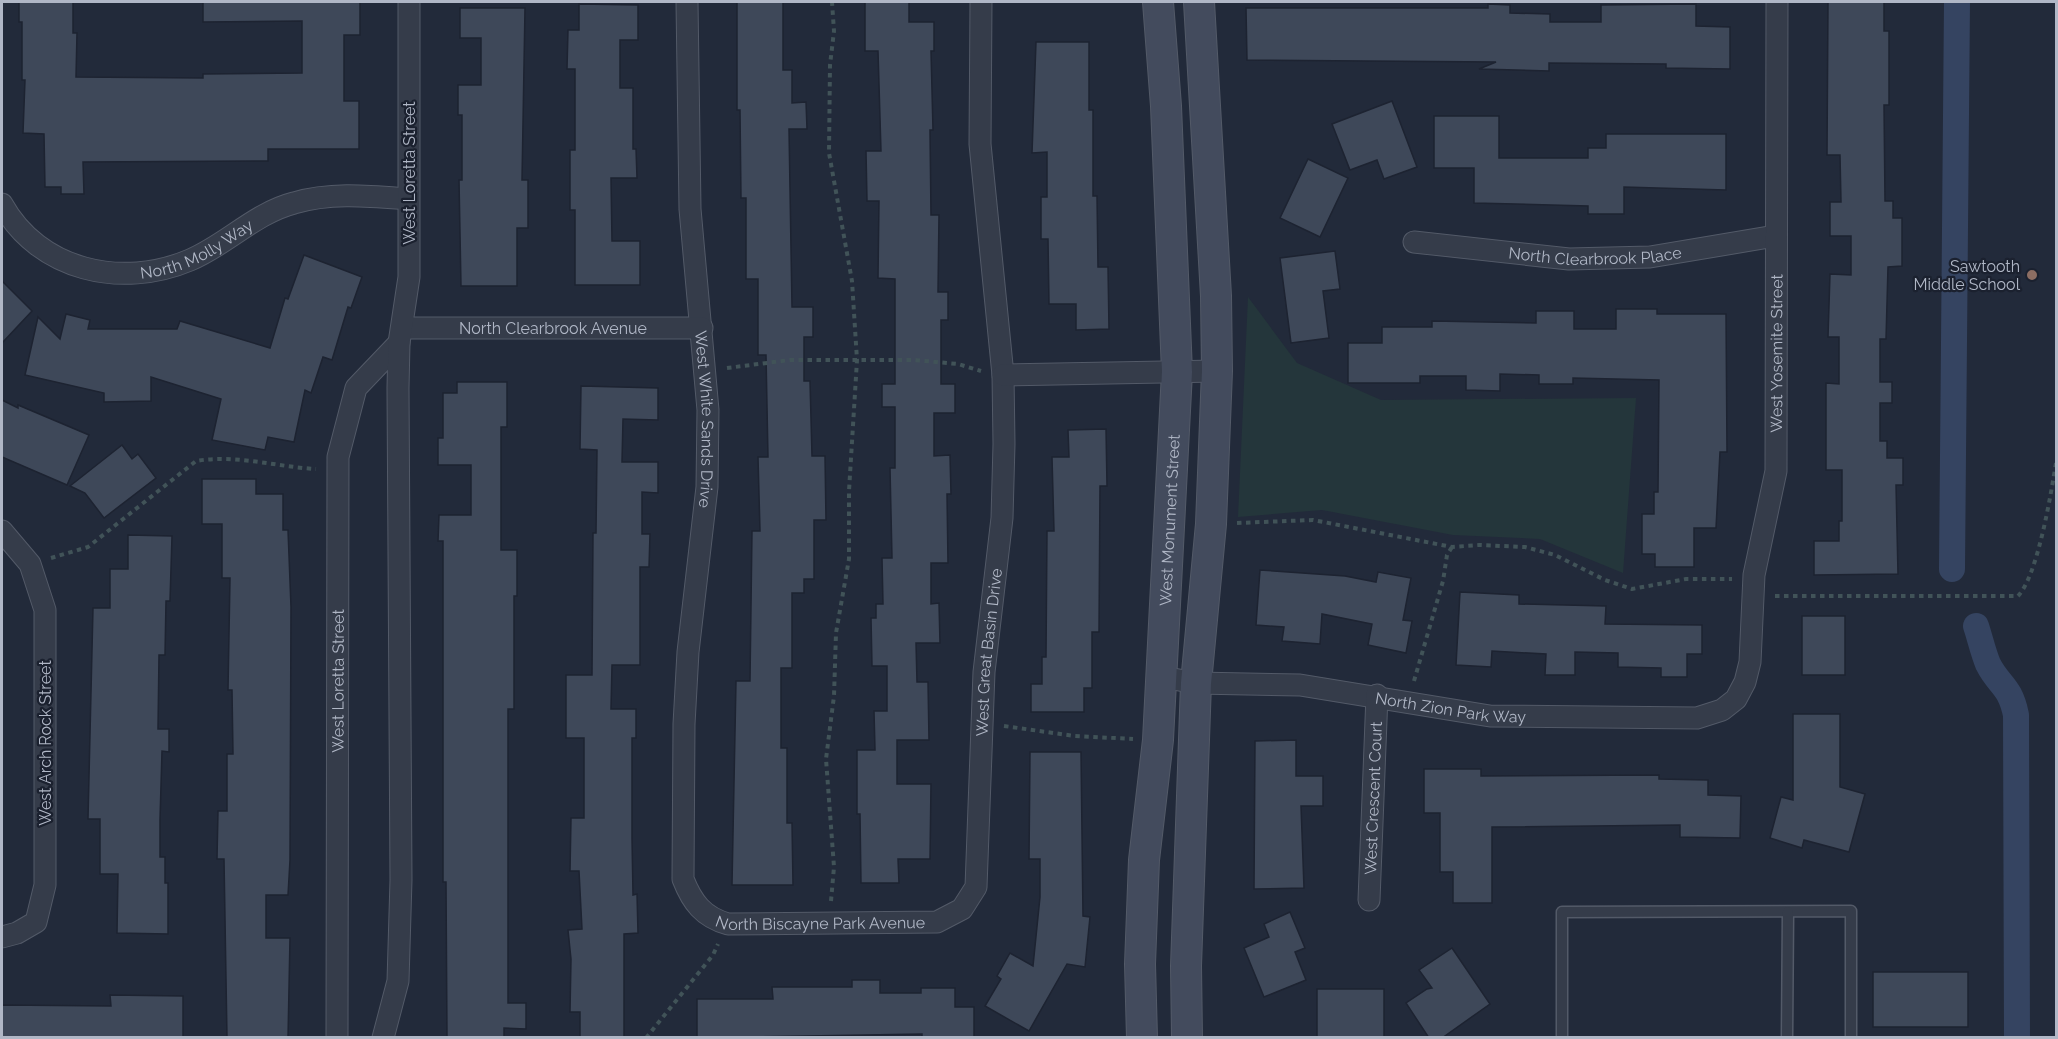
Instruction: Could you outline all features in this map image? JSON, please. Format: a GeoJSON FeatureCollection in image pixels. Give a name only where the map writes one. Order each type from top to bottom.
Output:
{"type":"FeatureCollection","features":[{"type":"Feature","properties":{"kind":"street","name":"West Loretta Street"},"geometry":{"type":"LineString","coordinates":[[383,1038],[398,981],[401,880],[401,336],[409,277],[409,2]]}},
{"type":"Feature","properties":{"kind":"street","name":"West White Sands Drive"},"geometry":{"type":"LineString","coordinates":[[687,2],[690,209],[708,410],[707,487],[688,652],[684,724],[683,879],[696,906]]}},
{"type":"Feature","properties":{"kind":"street","name":"West Great Basin Drive"},"geometry":{"type":"LineString","coordinates":[[948,918],[962,909],[970,898],[978,875],[984,672],[1002,518],[1003,375],[980,144],[981,2]]}},
{"type":"Feature","properties":{"kind":"street","name":"West Monument Street"},"geometry":{"type":"LineString","coordinates":[[1142,1038],[1140,964],[1144,860],[1158,740],[1177,372],[1166,106],[1158,2]]}},
{"type":"Feature","properties":{"kind":"street"},"geometry":{"type":"LineString","coordinates":[[1187,1038],[1186,966],[1196,683],[1211,524],[1217,371],[1216,296],[1199,2]]}},
{"type":"Feature","properties":{"kind":"street","name":"West Yosemite Street"},"geometry":{"type":"LineString","coordinates":[[1736,699],[1745,682],[1750,662],[1754,588],[1776,471],[1777,2]]}},
{"type":"Feature","properties":{"kind":"street","name":"North Molly Way"},"geometry":{"type":"LineString","coordinates":[[2,206],[16,225],[32,239],[69,264],[122,275],[142,274],[190,260],[235,232],[291,203],[324,196],[408,199]]}},
{"type":"Feature","properties":{"kind":"street","name":"North Clearbrook Place"},"geometry":{"type":"LineString","coordinates":[[1414,242],[1569,259],[1650,257],[1775,236]]}},
{"type":"Feature","properties":{"kind":"street","name":"North Clearbrook Avenue"},"geometry":{"type":"LineString","coordinates":[[401,336],[702,328]]}},
{"type":"Feature","properties":{"kind":"street","name":"West Loretta Street"},"geometry":{"type":"LineString","coordinates":[[337,1038],[338,457],[356,388],[401,336]]}},
{"type":"Feature","properties":{"kind":"street"},"geometry":{"type":"LineString","coordinates":[[1003,375],[1217,371]]}},
{"type":"Feature","properties":{"kind":"street"},"geometry":{"type":"LineString","coordinates":[[2,531],[30,564]]}},
{"type":"Feature","properties":{"kind":"street","name":"West Arch Rock Street"},"geometry":{"type":"LineString","coordinates":[[2,937],[17,933],[36,922],[45,885],[45,610],[30,564]]}},
{"type":"Feature","properties":{"kind":"street","name":"North Zion Park Way"},"geometry":{"type":"LineString","coordinates":[[1162,678],[1196,683],[1300,685],[1490,716],[1697,718],[1722,710],[1736,699]]}},
{"type":"Feature","properties":{"kind":"street","name":"West Crescent Court"},"geometry":{"type":"LineString","coordinates":[[1369,900],[1377,696]]}},
{"type":"Feature","properties":{"kind":"street","name":"North Biscayne Park Avenue"},"geometry":{"type":"LineString","coordinates":[[696,906],[718,921],[728,924],[925,924],[948,918]]}},
{"type":"Feature","properties":{"kind":"lane"},"geometry":{"type":"LineString","coordinates":[[1562,1038],[1562,912],[1851,911],[1851,1038]]}},
{"type":"Feature","properties":{"kind":"lane"},"geometry":{"type":"LineString","coordinates":[[1787,1038],[1788,912]]}},
{"type":"Feature","properties":{"kind":"path"},"geometry":{"type":"LineString","coordinates":[[824,924],[831,903],[833,883],[826,759],[834,696],[836,633],[849,559],[849,491],[857,360],[852,281],[829,153],[830,65],[834,31],[832,2]]}},
{"type":"Feature","properties":{"kind":"path"},"geometry":{"type":"LineString","coordinates":[[706,369],[790,360],[914,360],[958,364],[1003,375]]}},
{"type":"Feature","properties":{"kind":"path"},"geometry":{"type":"LineString","coordinates":[[30,564],[88,547],[196,461],[209,458],[338,470]]}},
{"type":"Feature","properties":{"kind":"path"},"geometry":{"type":"LineString","coordinates":[[1211,524],[1313,520],[1452,547],[1506,545],[1542,550],[1566,559],[1605,580],[1632,589],[1686,579],[1754,588],[2018,596],[2029,577],[2048,507],[2056,464]]}},
{"type":"Feature","properties":{"kind":"path"},"geometry":{"type":"LineString","coordinates":[[1407,702],[1443,581],[1447,555],[1452,547]]}},
{"type":"Feature","properties":{"kind":"path"},"geometry":{"type":"LineString","coordinates":[[981,724],[1075,736],[1158,740]]}},
{"type":"Feature","properties":{"kind":"path"},"geometry":{"type":"LineString","coordinates":[[646,1038],[713,955],[728,924]]}},
{"type":"Feature","properties":{"kind":"shaded area"},"geometry":{"type":"Polygon","coordinates":[[[1248,297],[1297,363],[1381,400],[1636,398],[1623,573],[1540,539],[1453,535],[1322,510],[1238,517],[1248,297]]]}},
{"type":"Feature","properties":{"kind":"building"},"geometry":{"type":"Polygon","coordinates":[[[19,2],[73,2],[73,33],[77,33],[76,77],[203,78],[203,74],[302,73],[302,21],[203,22],[203,2],[360,2],[360,35],[344,35],[344,101],[359,101],[359,149],[268,149],[268,161],[83,162],[84,194],[61,194],[61,187],[45,187],[44,134],[23,133],[25,80],[22,80],[22,22],[19,22],[19,2]]]}},
{"type":"Feature","properties":{"kind":"building"},"geometry":{"type":"Polygon","coordinates":[[[737,2],[783,2],[783,70],[792,70],[792,103],[806,102],[807,129],[789,129],[792,307],[813,307],[813,337],[804,337],[804,381],[810,381],[812,456],[825,456],[826,520],[814,520],[814,579],[804,579],[804,593],[792,593],[792,668],[781,668],[781,748],[787,748],[787,823],[792,823],[793,885],[732,885],[736,681],[750,681],[752,531],[760,531],[758,457],[768,457],[766,355],[758,355],[758,279],[746,279],[746,198],[741,198],[740,110],[737,110],[737,2]]]}},
{"type":"Feature","properties":{"kind":"building"},"geometry":{"type":"Polygon","coordinates":[[[865,2],[909,2],[909,22],[934,22],[934,51],[931,51],[933,130],[930,130],[931,215],[939,215],[938,292],[948,292],[948,320],[941,320],[941,384],[955,384],[955,413],[934,413],[934,456],[950,455],[951,494],[947,494],[948,563],[931,563],[931,604],[939,603],[940,643],[916,643],[917,682],[928,682],[929,740],[897,740],[897,784],[931,784],[930,859],[898,859],[899,883],[861,883],[860,814],[857,814],[857,750],[875,750],[874,711],[887,711],[887,666],[872,666],[871,618],[876,618],[876,604],[883,604],[882,558],[892,558],[890,468],[895,468],[895,407],[882,407],[882,384],[895,384],[895,279],[878,278],[879,201],[867,201],[866,151],[881,151],[878,51],[865,51],[865,2]]]}},
{"type":"Feature","properties":{"kind":"building"},"geometry":{"type":"Polygon","coordinates":[[[1828,2],[1884,2],[1884,31],[1889,31],[1889,105],[1884,105],[1885,201],[1893,201],[1893,218],[1902,218],[1902,266],[1888,267],[1886,339],[1880,339],[1880,382],[1892,382],[1892,403],[1880,403],[1880,441],[1887,441],[1887,458],[1903,458],[1903,485],[1896,485],[1898,574],[1814,575],[1814,541],[1839,541],[1839,521],[1842,521],[1842,470],[1826,470],[1826,383],[1839,384],[1839,337],[1828,337],[1830,274],[1851,275],[1851,236],[1830,236],[1830,202],[1841,202],[1840,155],[1827,155],[1828,2]]]}},
{"type":"Feature","properties":{"kind":"building"},"geometry":{"type":"Polygon","coordinates":[[[579,4],[638,5],[638,40],[620,40],[620,88],[633,88],[633,149],[636,149],[637,178],[611,178],[612,241],[640,241],[640,285],[575,285],[575,210],[570,210],[570,150],[575,150],[575,69],[567,69],[568,30],[579,30],[579,4]]]}},
{"type":"Feature","properties":{"kind":"building"},"geometry":{"type":"Polygon","coordinates":[[[1488,4],[1510,5],[1510,13],[1550,14],[1550,22],[1601,22],[1601,5],[1696,4],[1696,26],[1730,27],[1730,69],[1666,68],[1666,64],[1549,63],[1549,71],[1479,69],[1496,62],[1247,60],[1246,8],[1488,8],[1488,4]]]}},
{"type":"Feature","properties":{"kind":"building"},"geometry":{"type":"Polygon","coordinates":[[[460,8],[525,8],[522,180],[528,180],[528,228],[517,228],[517,286],[461,286],[459,180],[462,180],[462,115],[458,115],[458,85],[481,85],[481,38],[460,38],[460,8]]]}},
{"type":"Feature","properties":{"kind":"building"},"geometry":{"type":"Polygon","coordinates":[[[1036,42],[1089,42],[1089,110],[1093,110],[1093,196],[1097,196],[1098,267],[1108,267],[1109,329],[1076,330],[1076,304],[1049,304],[1048,239],[1041,239],[1041,197],[1047,197],[1047,152],[1032,153],[1036,42]]]}},
{"type":"Feature","properties":{"kind":"building"},"geometry":{"type":"Polygon","coordinates":[[[1392,101],[1417,167],[1384,179],[1377,160],[1350,170],[1332,124],[1392,101]]]}},
{"type":"Feature","properties":{"kind":"building"},"geometry":{"type":"Polygon","coordinates":[[[1434,116],[1499,116],[1499,158],[1588,158],[1588,148],[1606,148],[1606,134],[1726,134],[1726,190],[1624,187],[1624,214],[1588,214],[1588,206],[1474,203],[1474,168],[1434,168],[1434,116]]]}},
{"type":"Feature","properties":{"kind":"building"},"geometry":{"type":"Polygon","coordinates":[[[1308,159],[1348,178],[1320,237],[1280,218],[1308,159]]]}},
{"type":"Feature","properties":{"kind":"building"},"geometry":{"type":"Polygon","coordinates":[[[1335,251],[1340,289],[1323,291],[1329,338],[1291,343],[1280,258],[1335,251]]]}},
{"type":"Feature","properties":{"kind":"building"},"geometry":{"type":"Polygon","coordinates":[[[304,255],[362,277],[351,308],[348,307],[332,360],[323,357],[311,393],[305,390],[294,442],[268,437],[265,450],[212,440],[221,399],[151,377],[151,401],[104,402],[104,393],[25,375],[38,317],[60,339],[66,314],[90,320],[88,329],[177,329],[180,321],[270,348],[285,298],[288,299],[304,255]]]}},
{"type":"Feature","properties":{"kind":"building"},"geometry":{"type":"Polygon","coordinates":[[[2,281],[32,311],[2,343],[2,281]]]}},
{"type":"Feature","properties":{"kind":"building"},"geometry":{"type":"Polygon","coordinates":[[[1616,309],[1657,309],[1657,314],[1726,314],[1727,452],[1720,452],[1716,528],[1694,528],[1694,567],[1655,567],[1655,554],[1642,554],[1642,514],[1654,514],[1654,492],[1658,492],[1659,380],[1573,378],[1573,384],[1539,384],[1539,375],[1500,374],[1500,391],[1466,390],[1466,376],[1420,376],[1420,383],[1348,383],[1348,343],[1382,343],[1382,327],[1432,327],[1432,321],[1536,323],[1536,311],[1574,311],[1574,329],[1616,329],[1616,309]]]}},
{"type":"Feature","properties":{"kind":"building"},"geometry":{"type":"Polygon","coordinates":[[[457,382],[507,382],[507,427],[501,427],[501,550],[517,550],[517,596],[514,596],[514,709],[508,709],[508,1003],[526,1003],[526,1029],[504,1028],[504,1038],[447,1038],[446,882],[443,882],[443,541],[438,541],[439,515],[471,515],[471,465],[438,465],[438,438],[443,438],[443,393],[457,393],[457,382]]]}},
{"type":"Feature","properties":{"kind":"building"},"geometry":{"type":"Polygon","coordinates":[[[581,386],[658,388],[658,420],[623,419],[622,462],[658,462],[658,493],[642,492],[642,534],[650,534],[649,567],[640,567],[640,665],[612,665],[611,709],[636,709],[636,738],[632,738],[632,838],[633,895],[637,894],[638,933],[624,934],[624,1038],[580,1038],[580,1012],[570,1012],[571,959],[568,930],[582,929],[579,871],[570,871],[571,818],[584,818],[584,738],[566,738],[566,675],[592,675],[593,533],[596,533],[597,450],[580,449],[581,386]]]}},
{"type":"Feature","properties":{"kind":"building"},"geometry":{"type":"Polygon","coordinates":[[[2,400],[89,435],[67,485],[2,457],[2,400]]]}},
{"type":"Feature","properties":{"kind":"building"},"geometry":{"type":"Polygon","coordinates":[[[1106,429],[1107,486],[1100,486],[1099,632],[1092,632],[1092,688],[1084,688],[1084,712],[1031,712],[1031,684],[1042,684],[1042,657],[1046,657],[1047,531],[1054,531],[1052,457],[1069,457],[1068,430],[1106,429]]]}},
{"type":"Feature","properties":{"kind":"building"},"geometry":{"type":"Polygon","coordinates":[[[122,445],[132,459],[138,454],[156,478],[104,518],[85,493],[70,486],[122,445]]]}},
{"type":"Feature","properties":{"kind":"building"},"geometry":{"type":"Polygon","coordinates":[[[202,479],[256,479],[256,494],[283,494],[283,530],[288,530],[291,607],[290,860],[288,895],[266,895],[266,938],[290,938],[288,1038],[227,1038],[224,859],[217,859],[218,811],[227,811],[227,754],[233,754],[232,690],[228,690],[230,578],[222,578],[222,524],[202,524],[202,479]]]}},
{"type":"Feature","properties":{"kind":"building"},"geometry":{"type":"Polygon","coordinates":[[[128,535],[172,536],[170,601],[166,601],[165,655],[159,655],[158,729],[169,729],[169,752],[162,751],[160,820],[160,857],[165,857],[165,883],[168,883],[168,934],[117,933],[118,874],[100,874],[100,819],[88,819],[93,608],[110,608],[110,569],[128,569],[128,535]]]}},
{"type":"Feature","properties":{"kind":"building"},"geometry":{"type":"Polygon","coordinates":[[[1260,570],[1345,576],[1376,582],[1378,572],[1411,578],[1403,620],[1412,621],[1406,653],[1368,645],[1372,624],[1322,614],[1320,644],[1282,641],[1284,627],[1256,625],[1260,570]]]}},
{"type":"Feature","properties":{"kind":"building"},"geometry":{"type":"Polygon","coordinates":[[[1460,592],[1519,595],[1519,604],[1606,606],[1605,624],[1702,625],[1702,654],[1687,654],[1687,677],[1661,677],[1661,668],[1618,667],[1618,653],[1575,652],[1575,675],[1545,675],[1546,654],[1492,651],[1491,667],[1456,665],[1460,592]]]}},
{"type":"Feature","properties":{"kind":"building"},"geometry":{"type":"Polygon","coordinates":[[[1802,616],[1845,616],[1845,675],[1802,675],[1802,616]]]}},
{"type":"Feature","properties":{"kind":"building"},"geometry":{"type":"Polygon","coordinates":[[[1793,714],[1840,714],[1840,787],[1865,794],[1849,852],[1804,840],[1802,848],[1770,838],[1781,797],[1793,800],[1793,714]]]}},
{"type":"Feature","properties":{"kind":"building"},"geometry":{"type":"Polygon","coordinates":[[[1296,740],[1296,776],[1323,776],[1323,806],[1301,806],[1304,888],[1254,889],[1255,741],[1296,740]]]}},
{"type":"Feature","properties":{"kind":"building"},"geometry":{"type":"Polygon","coordinates":[[[1030,752],[1081,752],[1083,916],[1090,917],[1085,967],[1067,964],[1029,1031],[985,1006],[1001,979],[997,976],[1010,953],[1033,966],[1040,897],[1040,859],[1029,859],[1030,752]]]}},
{"type":"Feature","properties":{"kind":"building"},"geometry":{"type":"Polygon","coordinates":[[[1424,769],[1481,769],[1481,776],[1659,775],[1659,779],[1708,780],[1708,795],[1741,796],[1740,838],[1680,837],[1680,825],[1492,827],[1492,903],[1453,903],[1453,872],[1440,872],[1440,813],[1424,813],[1424,769]]]}},
{"type":"Feature","properties":{"kind":"building"},"geometry":{"type":"Polygon","coordinates":[[[1290,912],[1305,948],[1295,952],[1306,980],[1264,997],[1244,948],[1269,937],[1264,924],[1290,912]]]}},
{"type":"Feature","properties":{"kind":"building"},"geometry":{"type":"Polygon","coordinates":[[[1452,948],[1490,1004],[1442,1038],[1429,1038],[1406,1003],[1432,988],[1419,970],[1452,948]]]}},
{"type":"Feature","properties":{"kind":"building"},"geometry":{"type":"Polygon","coordinates":[[[1873,972],[1968,972],[1968,1027],[1873,1027],[1873,972]]]}},
{"type":"Feature","properties":{"kind":"building"},"geometry":{"type":"Polygon","coordinates":[[[852,980],[880,980],[880,993],[921,993],[921,988],[955,988],[955,1007],[974,1007],[974,1038],[922,1038],[922,1034],[697,1038],[697,999],[773,999],[772,987],[852,987],[852,980]]]}},
{"type":"Feature","properties":{"kind":"building"},"geometry":{"type":"Polygon","coordinates":[[[1317,989],[1384,989],[1384,1038],[1317,1038],[1317,989]]]}},
{"type":"Feature","properties":{"kind":"building"},"geometry":{"type":"Polygon","coordinates":[[[110,995],[183,996],[183,1038],[2,1038],[2,1005],[111,1006],[110,995]]]}},
{"type":"Feature","properties":{"kind":"waterway"},"geometry":{"type":"LineString","coordinates":[[1952,569],[1957,2]]}},
{"type":"Feature","properties":{"kind":"waterway"},"geometry":{"type":"LineString","coordinates":[[1976,626],[1988,664],[2011,697],[2016,715],[2017,1038]]}},
{"type":"Feature","properties":{"kind":"place","name":"Sawtooth Middle School"},"geometry":{"type":"Point","coordinates":[2032,275]}}]}
